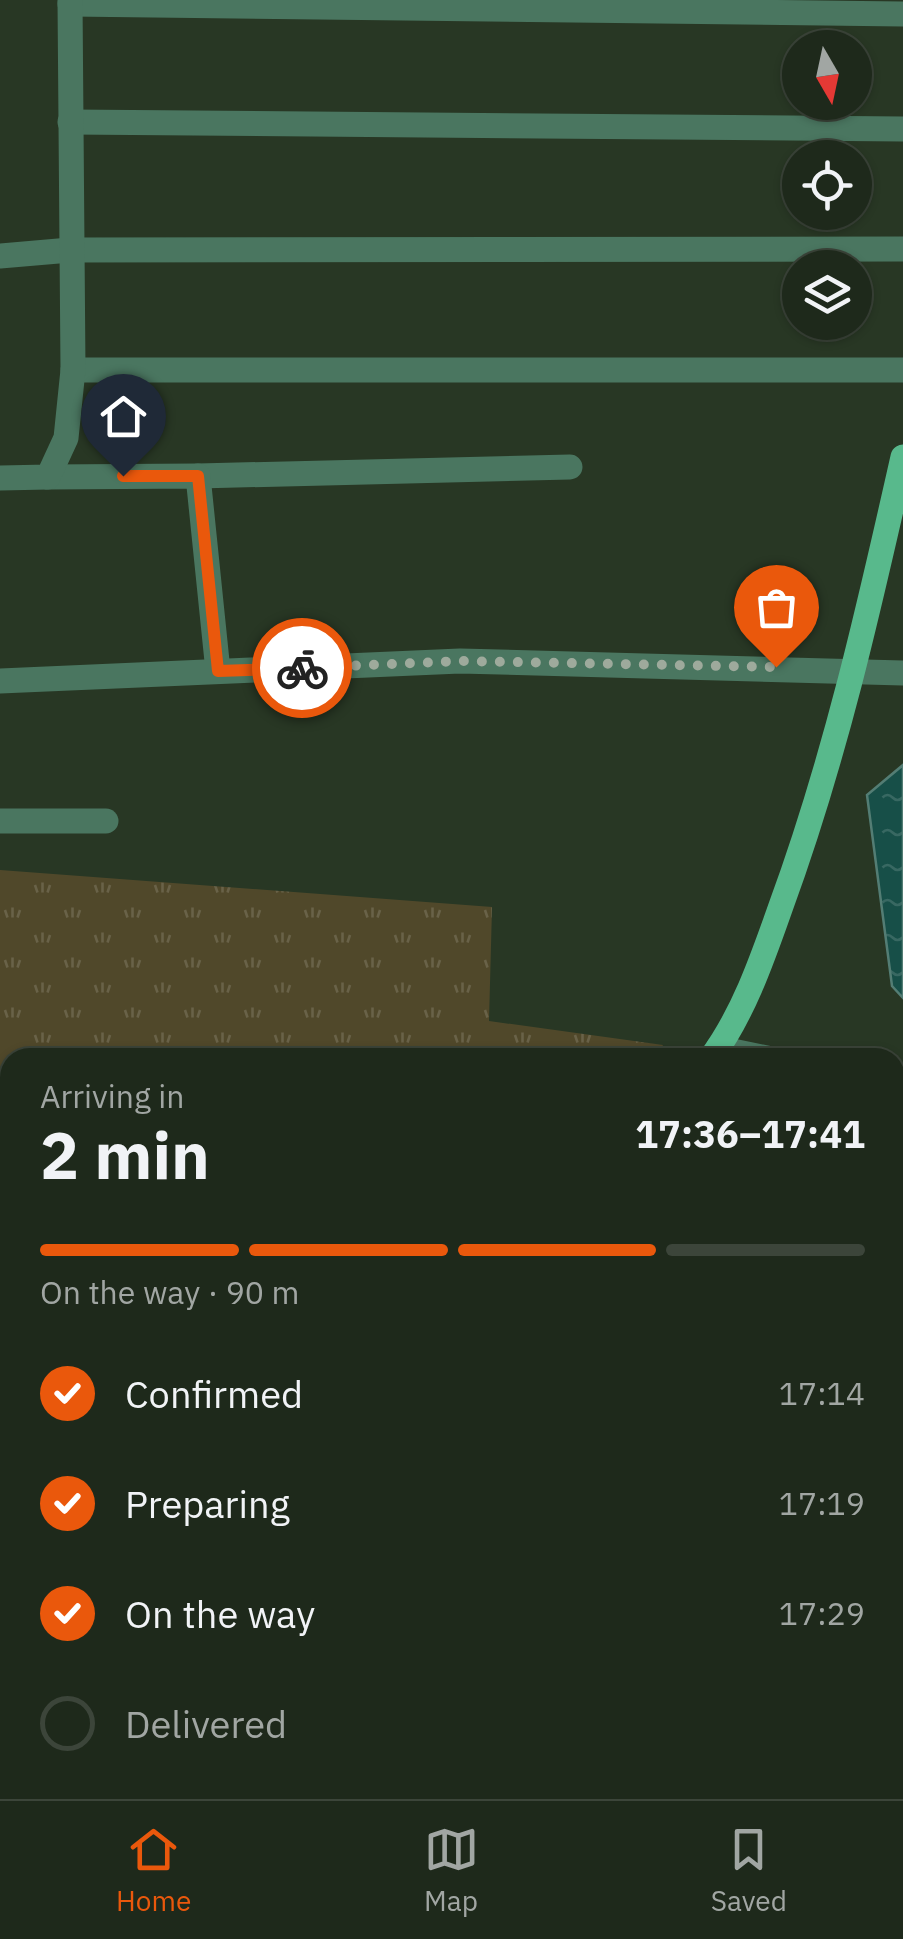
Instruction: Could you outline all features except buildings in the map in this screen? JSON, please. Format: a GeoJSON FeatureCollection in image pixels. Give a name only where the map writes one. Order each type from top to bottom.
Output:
{"type":"FeatureCollection","features":[{"type":"Feature","properties":{"kind":"main road"},"geometry":{"type":"LineString","coordinates":[[717,1048],[757,973],[796,864],[855,669],[903,456]]}},
{"type":"Feature","properties":{"kind":"street"},"geometry":{"type":"LineString","coordinates":[[48,477],[66,438],[73,370],[70,2],[903,14]]}},
{"type":"Feature","properties":{"kind":"street"},"geometry":{"type":"LineString","coordinates":[[70,122],[903,129]]}},
{"type":"Feature","properties":{"kind":"street"},"geometry":{"type":"LineString","coordinates":[[0,256],[70,250],[903,249]]}},
{"type":"Feature","properties":{"kind":"street"},"geometry":{"type":"LineString","coordinates":[[73,370],[903,370]]}},
{"type":"Feature","properties":{"kind":"street"},"geometry":{"type":"LineString","coordinates":[[0,478],[570,467]]}},
{"type":"Feature","properties":{"kind":"street"},"geometry":{"type":"LineString","coordinates":[[198,476],[218,671]]}},
{"type":"Feature","properties":{"kind":"street"},"geometry":{"type":"LineString","coordinates":[[0,681],[460,661],[903,672]]}},
{"type":"Feature","properties":{"kind":"street"},"geometry":{"type":"LineString","coordinates":[[0,821],[106,821]]}},
{"type":"Feature","properties":{"kind":"green space"},"geometry":{"type":"Polygon","coordinates":[[[0,870],[492,907],[489,1021],[663,1045],[661,1048],[0,1048],[0,870]]]}},
{"type":"Feature","properties":{"kind":"water"},"geometry":{"type":"Polygon","coordinates":[[[903,765],[903,998],[892,986],[867,795],[903,765]]]}},
{"type":"Feature","properties":{"kind":"way so far"},"geometry":{"type":"LineString","coordinates":[[302,668],[460,661],[776,667]]}},
{"type":"Feature","properties":{"kind":"route"},"geometry":{"type":"LineString","coordinates":[[123,476],[198,476],[218,671],[302,668]]}}]}
